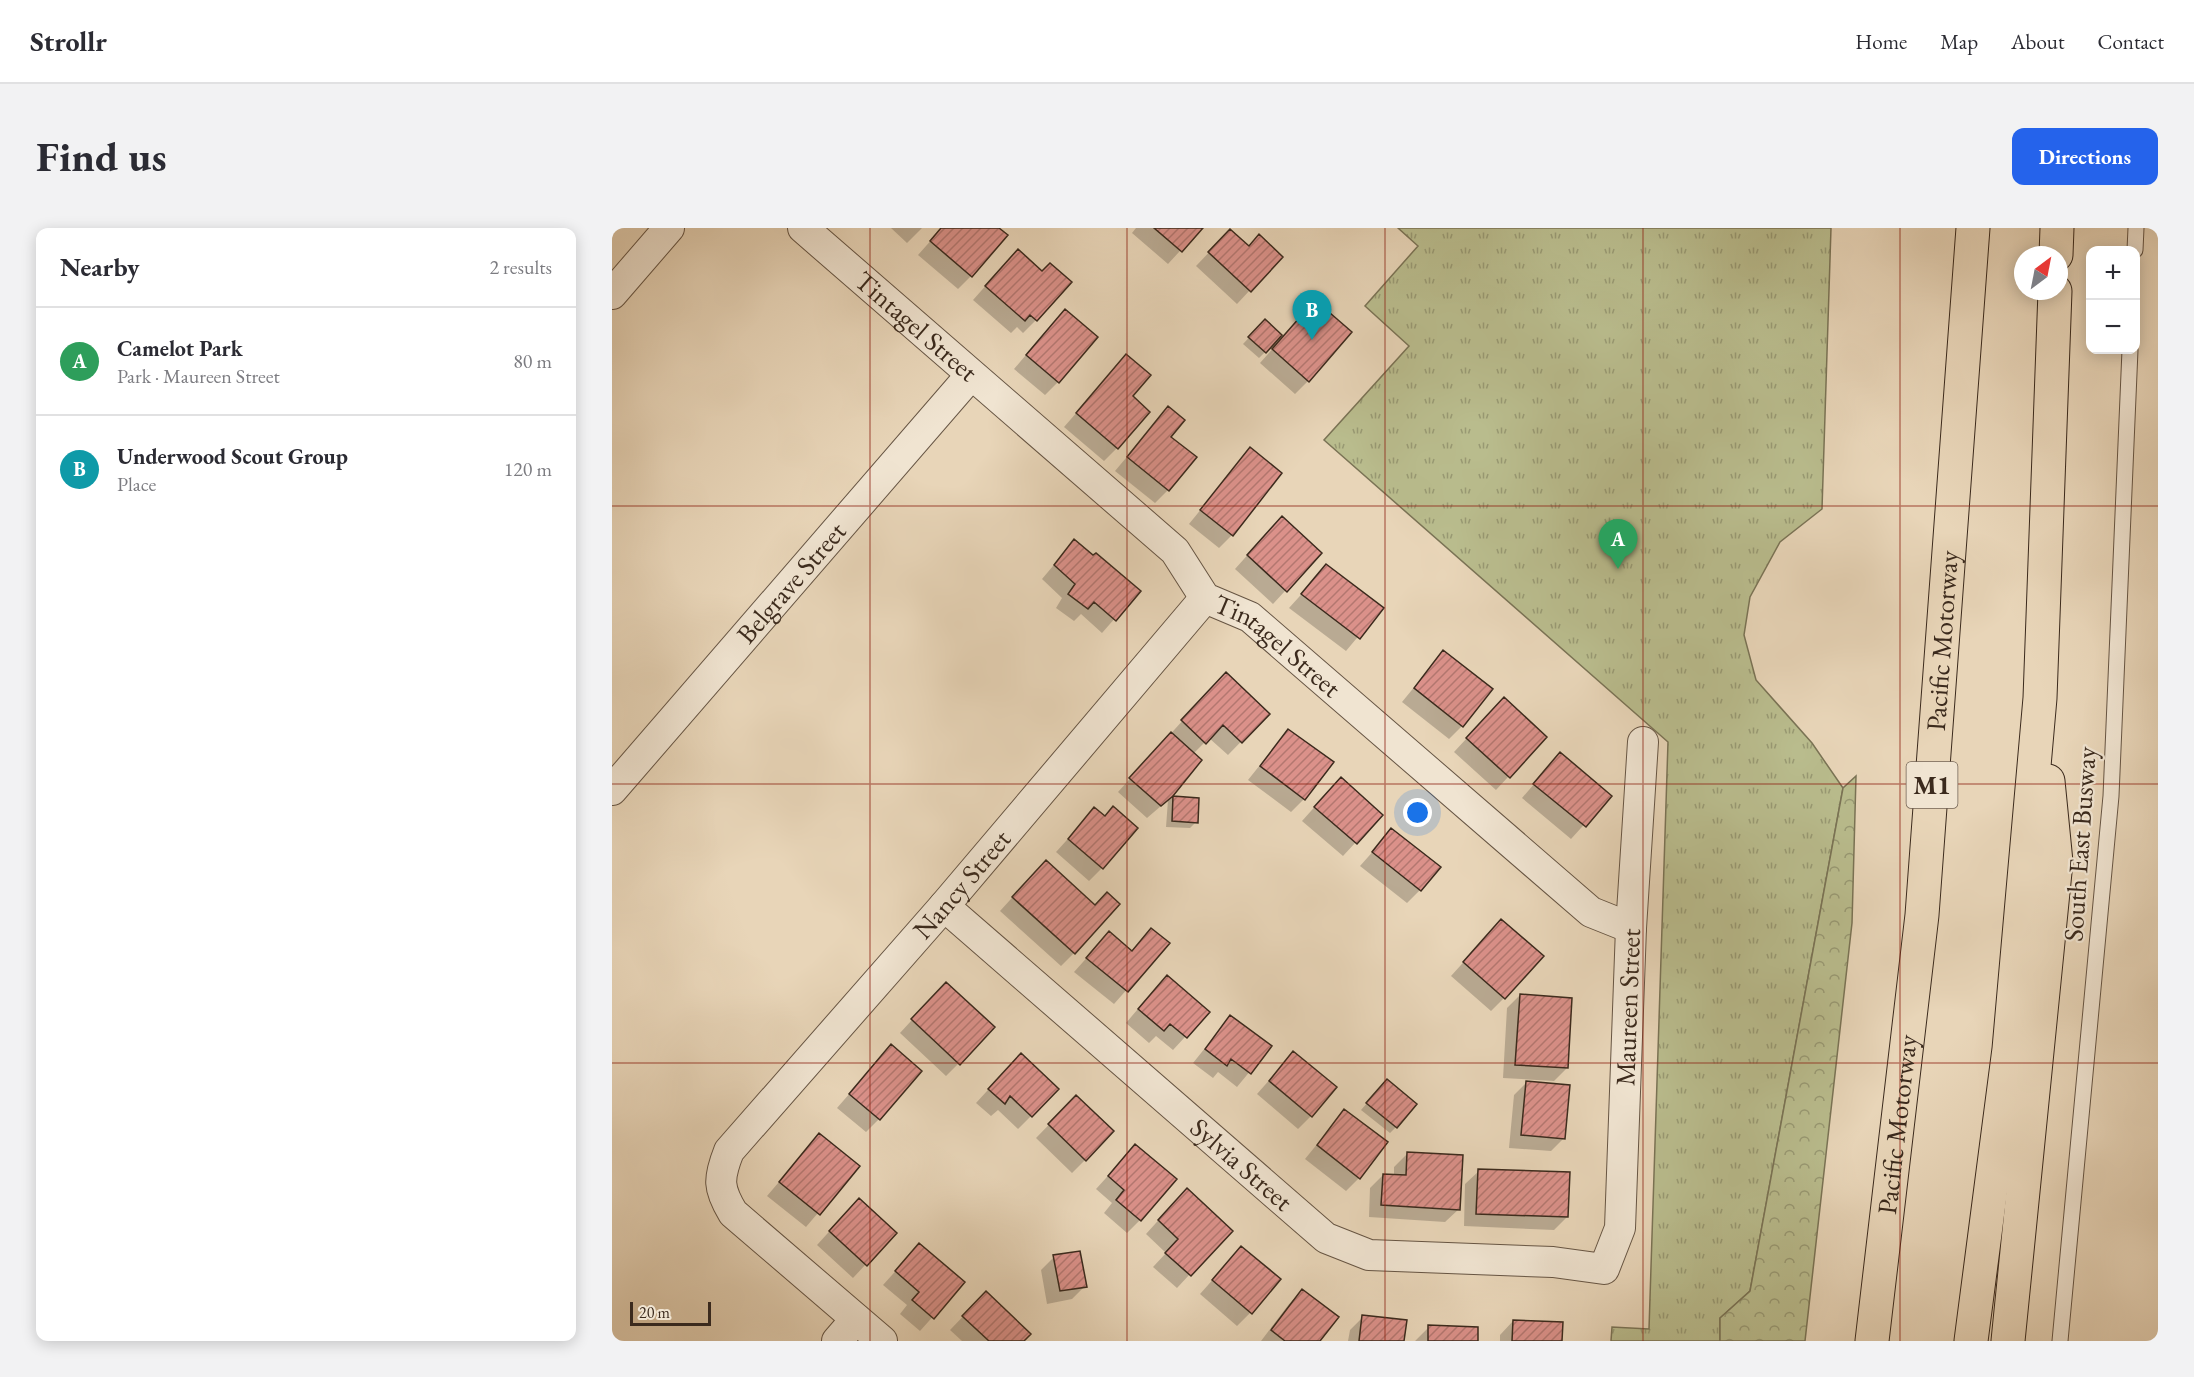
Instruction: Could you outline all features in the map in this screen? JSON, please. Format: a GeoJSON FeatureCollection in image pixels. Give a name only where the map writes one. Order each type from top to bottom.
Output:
{"type":"FeatureCollection","features":[{"type":"Feature","properties":{"kind":"highway","name":"Pacific Motorway"},"geometry":{"type":"LineString","coordinates":[[1872,1341],[1922,915],[1973,228]]}},
{"type":"Feature","properties":{"kind":"highway"},"geometry":{"type":"LineString","coordinates":[[2056,246],[2057,228]]}},
{"type":"Feature","properties":{"kind":"highway"},"geometry":{"type":"LineString","coordinates":[[1971,1341],[2009,1048],[2040,698],[2055,300]]}},
{"type":"Feature","properties":{"kind":"highway"},"geometry":{"type":"LineString","coordinates":[[2008,1341],[2056,862],[2040,698]]}},
{"type":"Feature","properties":{"kind":"street"},"geometry":{"type":"LineString","coordinates":[[612,294],[669,228]]}},
{"type":"Feature","properties":{"kind":"street","name":"Tintagel Street"},"geometry":{"type":"LineString","coordinates":[[803,228],[1175,551],[1205,598],[1250,617],[1591,912],[1631,928]]}},
{"type":"Feature","properties":{"kind":"street","name":"Belgrave Street"},"geometry":{"type":"LineString","coordinates":[[612,790],[971,375]]}},
{"type":"Feature","properties":{"kind":"street","name":"Nancy Street"},"geometry":{"type":"LineString","coordinates":[[847,1330],[733,1214],[720,1192],[721,1171],[729,1151],[944,906],[1205,598]]}},
{"type":"Feature","properties":{"kind":"street","name":"Maureen Street"},"geometry":{"type":"LineString","coordinates":[[1604,1269],[1620,1228],[1631,928],[1643,741]]}},
{"type":"Feature","properties":{"kind":"street","name":"Sylvia Street"},"geometry":{"type":"LineString","coordinates":[[944,906],[1326,1238],[1369,1255],[1553,1262],[1604,1269]]}},
{"type":"Feature","properties":{"kind":"street"},"geometry":{"type":"LineString","coordinates":[[847,1330],[882,1341]]}},
{"type":"Feature","properties":{"kind":"lane"},"geometry":{"type":"LineString","coordinates":[[2135,246],[2136,228]]}},
{"type":"Feature","properties":{"kind":"lane","name":"South East Busway"},"geometry":{"type":"LineString","coordinates":[[2060,1341],[2111,796],[2130,354]]}},
{"type":"Feature","properties":{"kind":"green space"},"geometry":{"type":"Polygon","coordinates":[[[1398,228],[1831,228],[1822,509],[1780,542],[1750,597],[1744,635],[1756,680],[1812,743],[1843,788],[1750,1291],[1720,1318],[1720,1341],[1611,1341],[1612,1327],[1649,1329],[1668,742],[1324,440],[1409,346],[1365,306],[1418,246],[1398,228]]]}},
{"type":"Feature","properties":{"kind":"green space"},"geometry":{"type":"Polygon","coordinates":[[[1856,776],[1852,923],[1805,1341],[1720,1341],[1720,1318],[1750,1291],[1843,788],[1856,776]]]}},
{"type":"Feature","properties":{"kind":"building"},"geometry":{"type":"Polygon","coordinates":[[[941,228],[999,228],[1008,235],[972,277],[930,241],[941,228]]]}},
{"type":"Feature","properties":{"kind":"building"},"geometry":{"type":"Polygon","coordinates":[[[1154,228],[1203,228],[1182,252],[1154,228]]]}},
{"type":"Feature","properties":{"kind":"building"},"geometry":{"type":"Polygon","coordinates":[[[1230,229],[1249,246],[1259,234],[1283,257],[1251,292],[1208,252],[1230,229]]]}},
{"type":"Feature","properties":{"kind":"building"},"geometry":{"type":"Polygon","coordinates":[[[1018,249],[1042,271],[1050,263],[1072,282],[1037,321],[1030,315],[1025,321],[985,286],[1018,249]]]}},
{"type":"Feature","properties":{"kind":"building"},"geometry":{"type":"Polygon","coordinates":[[[1315,300],[1352,332],[1309,382],[1272,349],[1315,300]]]}},
{"type":"Feature","properties":{"kind":"building"},"geometry":{"type":"Polygon","coordinates":[[[1065,309],[1098,337],[1059,383],[1026,355],[1065,309]]]}},
{"type":"Feature","properties":{"kind":"building"},"geometry":{"type":"Polygon","coordinates":[[[1265,319],[1282,335],[1266,353],[1248,337],[1265,319]]]}},
{"type":"Feature","properties":{"kind":"building"},"geometry":{"type":"Polygon","coordinates":[[[1126,354],[1151,375],[1133,396],[1150,412],[1118,449],[1076,413],[1126,354]]]}},
{"type":"Feature","properties":{"kind":"building"},"geometry":{"type":"Polygon","coordinates":[[[1168,406],[1185,420],[1171,437],[1197,457],[1169,491],[1127,457],[1168,406]]]}},
{"type":"Feature","properties":{"kind":"building"},"geometry":{"type":"Polygon","coordinates":[[[1250,447],[1282,473],[1233,536],[1200,510],[1250,447]]]}},
{"type":"Feature","properties":{"kind":"building"},"geometry":{"type":"Polygon","coordinates":[[[1282,516],[1322,553],[1287,592],[1247,555],[1282,516]]]}},
{"type":"Feature","properties":{"kind":"building"},"geometry":{"type":"Polygon","coordinates":[[[1074,539],[1093,555],[1096,553],[1141,591],[1116,621],[1094,602],[1088,609],[1068,594],[1075,584],[1054,565],[1074,539]]]}},
{"type":"Feature","properties":{"kind":"building"},"geometry":{"type":"Polygon","coordinates":[[[1326,564],[1384,608],[1360,639],[1301,594],[1326,564]]]}},
{"type":"Feature","properties":{"kind":"building"},"geometry":{"type":"Polygon","coordinates":[[[1443,650],[1493,689],[1463,727],[1414,688],[1443,650]]]}},
{"type":"Feature","properties":{"kind":"building"},"geometry":{"type":"Polygon","coordinates":[[[1226,672],[1270,714],[1242,743],[1223,725],[1206,744],[1181,720],[1226,672]]]}},
{"type":"Feature","properties":{"kind":"building"},"geometry":{"type":"Polygon","coordinates":[[[1504,697],[1547,737],[1510,778],[1466,738],[1504,697]]]}},
{"type":"Feature","properties":{"kind":"building"},"geometry":{"type":"Polygon","coordinates":[[[1288,729],[1334,762],[1305,800],[1260,766],[1288,729]]]}},
{"type":"Feature","properties":{"kind":"building"},"geometry":{"type":"Polygon","coordinates":[[[1171,732],[1202,760],[1173,796],[1161,806],[1129,778],[1171,732]]]}},
{"type":"Feature","properties":{"kind":"building"},"geometry":{"type":"Polygon","coordinates":[[[1560,752],[1612,796],[1586,827],[1533,784],[1560,752]]]}},
{"type":"Feature","properties":{"kind":"building"},"geometry":{"type":"Polygon","coordinates":[[[1341,777],[1383,815],[1357,844],[1314,807],[1341,777]]]}},
{"type":"Feature","properties":{"kind":"building"},"geometry":{"type":"Polygon","coordinates":[[[1173,796],[1199,798],[1198,823],[1172,821],[1173,796]]]}},
{"type":"Feature","properties":{"kind":"building"},"geometry":{"type":"Polygon","coordinates":[[[1113,806],[1138,828],[1103,869],[1068,839],[1094,807],[1105,816],[1113,806]]]}},
{"type":"Feature","properties":{"kind":"building"},"geometry":{"type":"Polygon","coordinates":[[[1391,828],[1441,867],[1421,891],[1372,852],[1391,828]]]}},
{"type":"Feature","properties":{"kind":"building"},"geometry":{"type":"Polygon","coordinates":[[[1046,860],[1095,905],[1107,892],[1120,904],[1075,954],[1012,897],[1046,860]]]}},
{"type":"Feature","properties":{"kind":"building"},"geometry":{"type":"Polygon","coordinates":[[[1501,919],[1544,956],[1505,999],[1463,962],[1501,919]]]}},
{"type":"Feature","properties":{"kind":"building"},"geometry":{"type":"Polygon","coordinates":[[[1151,928],[1170,943],[1128,992],[1086,958],[1109,931],[1132,951],[1151,928]]]}},
{"type":"Feature","properties":{"kind":"building"},"geometry":{"type":"Polygon","coordinates":[[[1167,975],[1210,1012],[1187,1038],[1170,1024],[1164,1031],[1138,1009],[1167,975]]]}},
{"type":"Feature","properties":{"kind":"building"},"geometry":{"type":"Polygon","coordinates":[[[946,982],[995,1027],[960,1065],[911,1019],[946,982]]]}},
{"type":"Feature","properties":{"kind":"building"},"geometry":{"type":"Polygon","coordinates":[[[1520,994],[1572,998],[1568,1068],[1515,1065],[1520,994]]]}},
{"type":"Feature","properties":{"kind":"building"},"geometry":{"type":"Polygon","coordinates":[[[1230,1015],[1272,1046],[1251,1074],[1231,1059],[1227,1066],[1205,1049],[1230,1015]]]}},
{"type":"Feature","properties":{"kind":"building"},"geometry":{"type":"Polygon","coordinates":[[[891,1044],[922,1071],[880,1120],[849,1094],[891,1044]]]}},
{"type":"Feature","properties":{"kind":"building"},"geometry":{"type":"Polygon","coordinates":[[[1293,1051],[1337,1087],[1312,1117],[1269,1081],[1293,1051]]]}},
{"type":"Feature","properties":{"kind":"building"},"geometry":{"type":"Polygon","coordinates":[[[1021,1053],[1059,1089],[1032,1117],[1010,1096],[1005,1104],[988,1089],[1021,1053]]]}},
{"type":"Feature","properties":{"kind":"building"},"geometry":{"type":"Polygon","coordinates":[[[1387,1079],[1417,1104],[1397,1128],[1366,1103],[1387,1079]]]}},
{"type":"Feature","properties":{"kind":"building"},"geometry":{"type":"Polygon","coordinates":[[[1526,1081],[1570,1085],[1565,1139],[1521,1135],[1526,1081]]]}},
{"type":"Feature","properties":{"kind":"building"},"geometry":{"type":"Polygon","coordinates":[[[1076,1095],[1114,1131],[1086,1161],[1048,1124],[1076,1095]]]}},
{"type":"Feature","properties":{"kind":"building"},"geometry":{"type":"Polygon","coordinates":[[[1344,1109],[1388,1142],[1360,1179],[1317,1145],[1344,1109]]]}},
{"type":"Feature","properties":{"kind":"building"},"geometry":{"type":"Polygon","coordinates":[[[819,1133],[860,1166],[820,1215],[779,1182],[819,1133]]]}},
{"type":"Feature","properties":{"kind":"building"},"geometry":{"type":"Polygon","coordinates":[[[1135,1144],[1177,1179],[1141,1221],[1116,1200],[1124,1190],[1108,1176],[1135,1144]]]}},
{"type":"Feature","properties":{"kind":"building"},"geometry":{"type":"Polygon","coordinates":[[[1407,1152],[1463,1155],[1460,1210],[1381,1205],[1383,1174],[1406,1175],[1407,1152]]]}},
{"type":"Feature","properties":{"kind":"building"},"geometry":{"type":"Polygon","coordinates":[[[1478,1169],[1570,1172],[1568,1217],[1476,1214],[1478,1169]]]}},
{"type":"Feature","properties":{"kind":"building"},"geometry":{"type":"Polygon","coordinates":[[[1187,1188],[1233,1231],[1191,1276],[1165,1253],[1178,1239],[1158,1220],[1187,1188]]]}},
{"type":"Feature","properties":{"kind":"building"},"geometry":{"type":"Polygon","coordinates":[[[859,1198],[897,1233],[867,1266],[829,1231],[859,1198]]]}},
{"type":"Feature","properties":{"kind":"building"},"geometry":{"type":"Polygon","coordinates":[[[919,1243],[965,1282],[934,1319],[912,1300],[919,1292],[895,1271],[919,1243]]]}},
{"type":"Feature","properties":{"kind":"building"},"geometry":{"type":"Polygon","coordinates":[[[1241,1246],[1281,1279],[1252,1314],[1212,1280],[1241,1246]]]}},
{"type":"Feature","properties":{"kind":"building"},"geometry":{"type":"Polygon","coordinates":[[[1080,1251],[1087,1287],[1060,1291],[1053,1255],[1080,1251]]]}},
{"type":"Feature","properties":{"kind":"building"},"geometry":{"type":"Polygon","coordinates":[[[1302,1289],[1339,1317],[1320,1341],[1285,1341],[1271,1330],[1302,1289]]]}},
{"type":"Feature","properties":{"kind":"building"},"geometry":{"type":"Polygon","coordinates":[[[986,1291],[1031,1334],[1024,1341],[989,1341],[962,1316],[986,1291]]]}},
{"type":"Feature","properties":{"kind":"building"},"geometry":{"type":"Polygon","coordinates":[[[1362,1315],[1407,1320],[1404,1341],[1359,1341],[1362,1315]]]}},
{"type":"Feature","properties":{"kind":"building"},"geometry":{"type":"Polygon","coordinates":[[[1513,1320],[1563,1322],[1562,1341],[1512,1341],[1513,1320]]]}},
{"type":"Feature","properties":{"kind":"building"},"geometry":{"type":"Polygon","coordinates":[[[1428,1325],[1478,1327],[1478,1341],[1428,1341],[1428,1325]]]}},
{"type":"Feature","properties":{"kind":"place","name":"Underwood Scout Group"},"geometry":{"type":"Point","coordinates":[1312,340]}},
{"type":"Feature","properties":{"kind":"place","name":"Camelot Park"},"geometry":{"type":"Point","coordinates":[1618,569]}}]}
